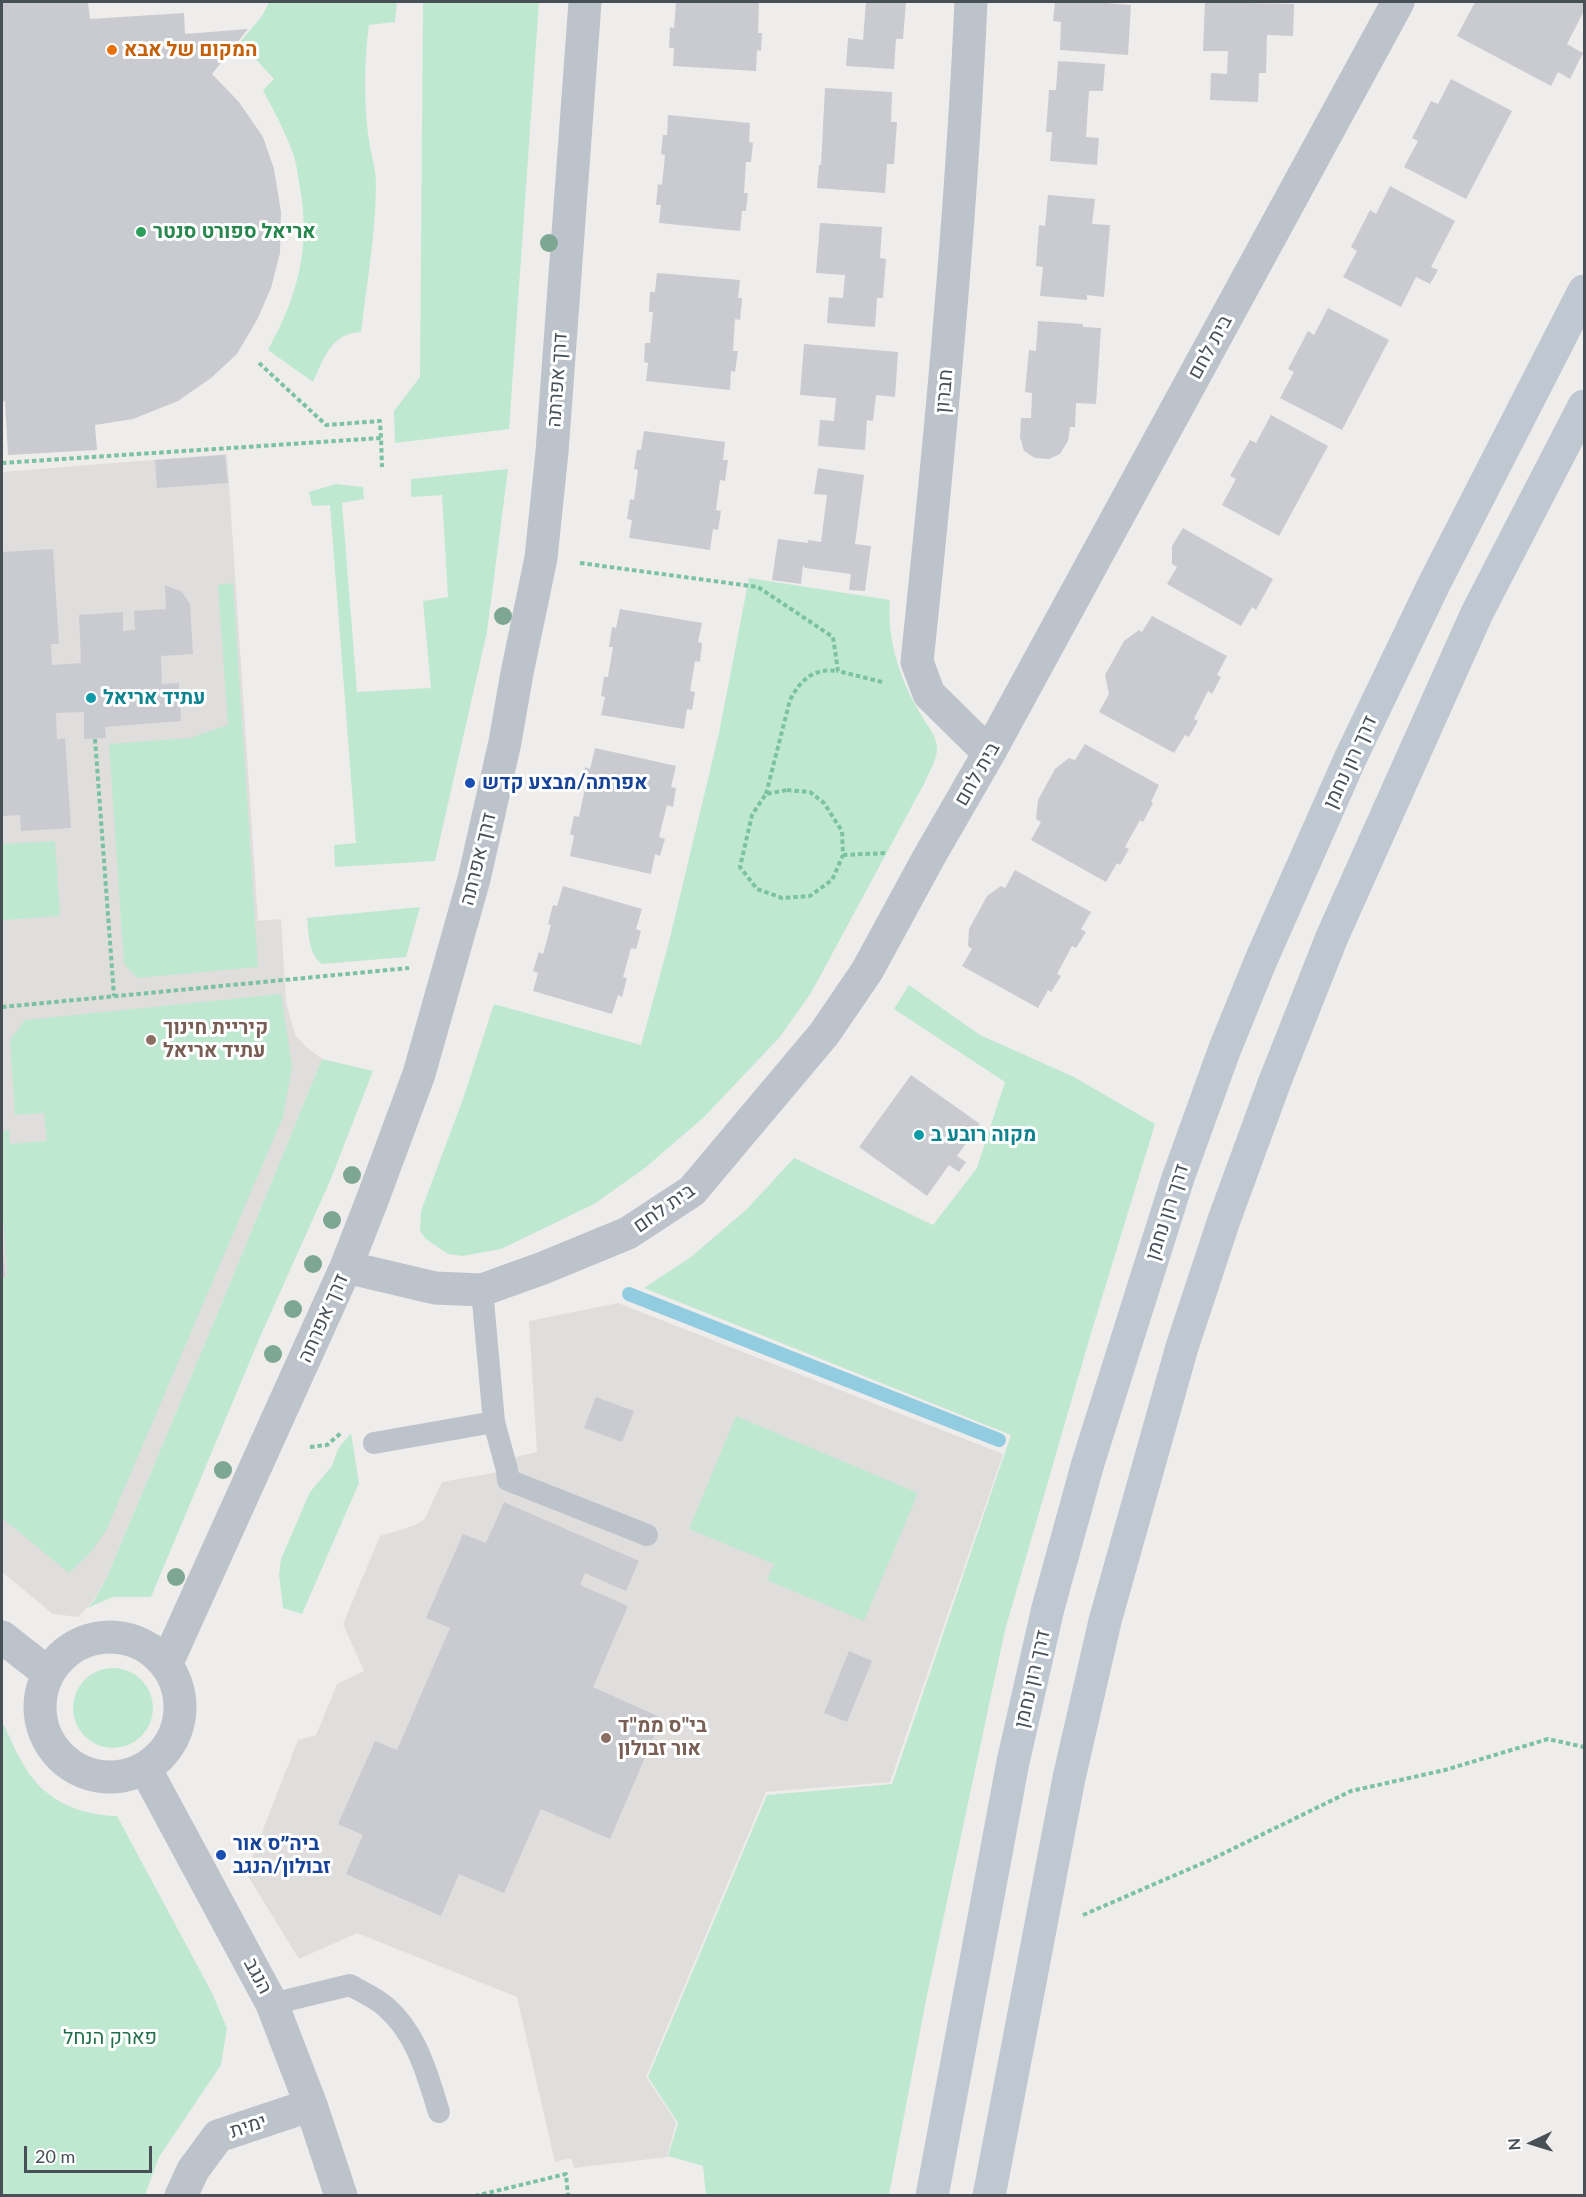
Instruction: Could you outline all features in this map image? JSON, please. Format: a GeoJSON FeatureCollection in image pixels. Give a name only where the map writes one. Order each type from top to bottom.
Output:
{"type":"FeatureCollection","features":[{"type":"Feature","properties":{"kind":"main road","name":"דרך רון נחמן"},"geometry":{"type":"LineString","coordinates":[[932,2196],[1013,1762],[1048,1608],[1088,1463],[1178,1178],[1224,1051],[1261,960],[1350,759],[1434,584],[1584,291]]}},
{"type":"Feature","properties":{"kind":"main road"},"geometry":{"type":"LineString","coordinates":[[989,2196],[1069,1778],[1102,1632],[1185,1336],[1224,1220],[1275,1081],[1332,937],[1477,613],[1584,406]]}},
{"type":"Feature","properties":{"kind":"street","name":"דרך אפרתה"},"geometry":{"type":"LineString","coordinates":[[166,1665],[346,1267],[419,1074],[474,879],[505,742],[541,558],[552,452],[585,2]]}},
{"type":"Feature","properties":{"kind":"street","name":"חברון"},"geometry":{"type":"LineString","coordinates":[[971,2],[967,97],[940,441],[917,662],[929,694],[989,753]]}},
{"type":"Feature","properties":{"kind":"street","name":"בית לחם"},"geometry":{"type":"LineString","coordinates":[[346,1267],[435,1288],[482,1290],[628,1233],[692,1191],[824,1034],[867,971],[929,856],[989,753],[1398,2]]}},
{"type":"Feature","properties":{"kind":"street"},"geometry":{"type":"LineString","coordinates":[[102,1636],[126,1638],[148,1648],[166,1665],[177,1686],[180,1710],[175,1734],[165,1753],[146,1770],[120,1777],[96,1776],[73,1767],[55,1751],[41,1720],[40,1696],[48,1673],[63,1654],[84,1641],[102,1636]]}},
{"type":"Feature","properties":{"kind":"street"},"geometry":{"type":"LineString","coordinates":[[2,1637],[48,1673]]}},
{"type":"Feature","properties":{"kind":"street","name":"הנגב"},"geometry":{"type":"LineString","coordinates":[[146,1770],[273,2004],[311,2105],[341,2196]]}},
{"type":"Feature","properties":{"kind":"street","name":"ימית"},"geometry":{"type":"LineString","coordinates":[[182,2196],[193,2170],[218,2136],[311,2105]]}},
{"type":"Feature","properties":{"kind":"lane"},"geometry":{"type":"LineString","coordinates":[[482,1290],[494,1422],[508,1480],[647,1535]]}},
{"type":"Feature","properties":{"kind":"lane"},"geometry":{"type":"LineString","coordinates":[[374,1443],[494,1422]]}},
{"type":"Feature","properties":{"kind":"lane"},"geometry":{"type":"LineString","coordinates":[[273,2004],[350,1985],[384,2005],[406,2028],[423,2064],[440,2112]]}},
{"type":"Feature","properties":{"kind":"path"},"geometry":{"type":"LineString","coordinates":[[259,363],[326,425],[380,421],[382,467]]}},
{"type":"Feature","properties":{"kind":"path"},"geometry":{"type":"LineString","coordinates":[[2,463],[381,438]]}},
{"type":"Feature","properties":{"kind":"path"},"geometry":{"type":"LineString","coordinates":[[576,563],[758,587],[833,637],[838,671]]}},
{"type":"Feature","properties":{"kind":"path"},"geometry":{"type":"LineString","coordinates":[[766,794],[787,789],[810,792],[824,803],[842,831],[843,855],[832,880],[810,896],[782,898],[757,889],[740,867],[752,815],[766,794],[790,700],[797,687],[809,676],[825,669],[929,694]]}},
{"type":"Feature","properties":{"kind":"path"},"geometry":{"type":"LineString","coordinates":[[95,739],[114,996]]}},
{"type":"Feature","properties":{"kind":"path"},"geometry":{"type":"LineString","coordinates":[[843,855],[896,852]]}},
{"type":"Feature","properties":{"kind":"path"},"geometry":{"type":"LineString","coordinates":[[2,1007],[409,968]]}},
{"type":"Feature","properties":{"kind":"path"},"geometry":{"type":"LineString","coordinates":[[1082,1916],[1210,1860],[1351,1791],[1445,1770],[1548,1739],[1584,1748]]}},
{"type":"Feature","properties":{"kind":"path"},"geometry":{"type":"LineString","coordinates":[[475,2196],[566,2174],[568,2196]]}},
{"type":"Feature","properties":{"kind":"shaded area","name":"קיריית חינוך עתיד אריאל"},"geometry":{"type":"Polygon","coordinates":[[[227,454],[258,921],[281,919],[286,1002],[295,1035],[322,1059],[107,1577],[93,1601],[78,1617],[53,1614],[2,1572],[2,472],[227,454]]]}},
{"type":"Feature","properties":{"kind":"shaded area","name":"בי\"ס ממ\"ד אור זבולון"},"geometry":{"type":"Polygon","coordinates":[[[618,1303],[1003,1454],[890,1782],[766,1792],[646,2077],[676,2122],[667,2157],[574,2168],[571,2158],[555,2162],[517,1997],[357,1933],[299,1959],[246,1873],[298,1740],[316,1735],[337,1684],[364,1671],[343,1624],[380,1536],[413,1526],[424,1520],[442,1482],[515,1469],[515,1457],[537,1452],[529,1321],[618,1303]]]}},
{"type":"Feature","properties":{"kind":"green space"},"geometry":{"type":"Polygon","coordinates":[[[269,2],[397,2],[395,22],[369,25],[367,38],[365,98],[376,181],[376,200],[361,332],[342,337],[330,348],[313,382],[268,350],[294,292],[304,232],[303,210],[294,156],[263,90],[274,79],[240,42],[262,16],[269,2]]]}},
{"type":"Feature","properties":{"kind":"green space"},"geometry":{"type":"Polygon","coordinates":[[[423,2],[539,2],[509,429],[395,443],[394,411],[420,377],[423,2]]]}},
{"type":"Feature","properties":{"kind":"green space"},"geometry":{"type":"Polygon","coordinates":[[[508,469],[487,632],[435,861],[335,867],[334,845],[356,843],[330,505],[312,506],[309,492],[336,484],[363,487],[364,499],[342,503],[357,692],[431,688],[423,601],[448,597],[442,495],[411,497],[411,479],[508,469]]]}},
{"type":"Feature","properties":{"kind":"green space"},"geometry":{"type":"Polygon","coordinates":[[[749,578],[890,600],[890,627],[899,668],[936,742],[937,752],[932,768],[811,993],[779,1038],[704,1117],[645,1168],[594,1204],[501,1249],[462,1256],[448,1254],[426,1239],[420,1231],[421,1211],[463,1099],[494,1004],[641,1045],[669,942],[719,733],[749,578]]]}},
{"type":"Feature","properties":{"kind":"green space"},"geometry":{"type":"Polygon","coordinates":[[[233,583],[258,967],[137,978],[124,964],[109,744],[190,738],[228,725],[218,585],[233,583]]]}},
{"type":"Feature","properties":{"kind":"green space"},"geometry":{"type":"Polygon","coordinates":[[[55,841],[60,916],[2,920],[2,844],[55,841]]]}},
{"type":"Feature","properties":{"kind":"green space"},"geometry":{"type":"Polygon","coordinates":[[[420,907],[406,957],[322,964],[314,955],[307,918],[420,907]]]}},
{"type":"Feature","properties":{"kind":"green space"},"geometry":{"type":"Polygon","coordinates":[[[909,985],[980,1035],[1074,1077],[1155,1124],[1089,1340],[1005,1630],[927,1995],[889,2195],[706,2195],[703,2166],[668,2156],[678,2123],[648,2077],[767,1795],[892,1784],[1011,1435],[644,1288],[691,1257],[746,1210],[794,1158],[933,1225],[977,1168],[1005,1082],[894,1009],[909,985]]]}},
{"type":"Feature","properties":{"kind":"green space"},"geometry":{"type":"Polygon","coordinates":[[[281,994],[292,1066],[283,1117],[106,1531],[89,1554],[69,1573],[2,1518],[2,1278],[7,1277],[2,1201],[2,1131],[9,1130],[10,1144],[47,1141],[44,1113],[15,1115],[10,1040],[25,1020],[281,994]]]}},
{"type":"Feature","properties":{"kind":"green space"},"geometry":{"type":"Polygon","coordinates":[[[322,1059],[373,1071],[330,1181],[260,1337],[151,1597],[113,1597],[87,1608],[94,1601],[107,1577],[322,1059]]]}},
{"type":"Feature","properties":{"kind":"green space"},"geometry":{"type":"Polygon","coordinates":[[[736,1416],[918,1493],[864,1621],[767,1580],[774,1564],[689,1529],[736,1416]]]}},
{"type":"Feature","properties":{"kind":"green space"},"geometry":{"type":"Polygon","coordinates":[[[351,1433],[359,1483],[302,1614],[283,1608],[279,1575],[281,1559],[310,1492],[332,1466],[338,1449],[351,1433]]]}},
{"type":"Feature","properties":{"kind":"green space"},"geometry":{"type":"Polygon","coordinates":[[[113,1668],[128,1671],[141,1680],[150,1693],[153,1708],[150,1723],[141,1736],[128,1745],[113,1748],[98,1745],[85,1736],[76,1723],[73,1708],[76,1693],[85,1680],[98,1671],[113,1668]]]}},
{"type":"Feature","properties":{"kind":"green space","name":"פארק הנחל"},"geometry":{"type":"Polygon","coordinates":[[[2,1722],[31,1777],[51,1796],[75,1809],[117,1816],[212,1993],[227,2028],[221,2065],[159,2157],[145,2195],[2,2195],[2,1722]]]}},
{"type":"Feature","properties":{"kind":"building","name":"אריאל ספורט סנטר"},"geometry":{"type":"Polygon","coordinates":[[[2,2],[88,2],[90,19],[184,13],[185,34],[248,29],[212,74],[239,102],[263,137],[274,169],[281,212],[280,253],[271,288],[258,318],[237,354],[211,378],[178,401],[133,419],[95,425],[97,450],[8,455],[5,401],[2,402],[2,2]]]}},
{"type":"Feature","properties":{"kind":"building"},"geometry":{"type":"Polygon","coordinates":[[[676,2],[759,2],[758,33],[762,33],[761,51],[757,50],[756,71],[673,66],[674,48],[669,48],[670,27],[674,28],[676,2]]]}},
{"type":"Feature","properties":{"kind":"building"},"geometry":{"type":"Polygon","coordinates":[[[866,2],[906,2],[903,39],[896,39],[894,69],[846,66],[848,38],[863,40],[866,2]]]}},
{"type":"Feature","properties":{"kind":"building"},"geometry":{"type":"Polygon","coordinates":[[[1055,2],[1131,5],[1128,55],[1060,50],[1061,22],[1053,21],[1055,2]]]}},
{"type":"Feature","properties":{"kind":"building"},"geometry":{"type":"Polygon","coordinates":[[[1205,2],[1294,4],[1293,36],[1267,35],[1266,73],[1259,73],[1258,102],[1210,100],[1211,73],[1227,74],[1228,51],[1203,51],[1205,2]]]}},
{"type":"Feature","properties":{"kind":"building"},"geometry":{"type":"Polygon","coordinates":[[[1475,2],[1584,2],[1584,11],[1567,44],[1583,53],[1570,79],[1558,72],[1551,86],[1457,36],[1475,2]]]}},
{"type":"Feature","properties":{"kind":"building"},"geometry":{"type":"Polygon","coordinates":[[[1058,61],[1105,64],[1103,91],[1089,91],[1086,137],[1099,138],[1097,165],[1050,161],[1052,132],[1046,132],[1049,90],[1056,90],[1058,61]]]}},
{"type":"Feature","properties":{"kind":"building"},"geometry":{"type":"Polygon","coordinates":[[[1451,79],[1512,111],[1466,199],[1404,167],[1418,141],[1412,138],[1431,101],[1438,104],[1451,79]]]}},
{"type":"Feature","properties":{"kind":"building"},"geometry":{"type":"Polygon","coordinates":[[[825,88],[892,92],[891,122],[897,122],[894,164],[887,164],[885,193],[817,188],[819,165],[821,165],[825,88]]]}},
{"type":"Feature","properties":{"kind":"building"},"geometry":{"type":"Polygon","coordinates":[[[668,115],[750,123],[749,142],[753,143],[751,162],[746,162],[744,193],[748,193],[746,211],[742,211],[740,231],[659,223],[661,205],[656,205],[658,184],[662,185],[665,155],[661,154],[663,135],[667,135],[668,115]]]}},
{"type":"Feature","properties":{"kind":"building"},"geometry":{"type":"Polygon","coordinates":[[[1390,186],[1455,221],[1431,267],[1438,270],[1430,284],[1416,277],[1401,307],[1343,277],[1357,251],[1351,247],[1370,210],[1376,214],[1390,186]]]}},
{"type":"Feature","properties":{"kind":"building"},"geometry":{"type":"Polygon","coordinates":[[[1048,195],[1095,199],[1092,224],[1110,225],[1104,297],[1087,295],[1087,300],[1040,296],[1043,267],[1036,266],[1039,225],[1045,226],[1048,195]]]}},
{"type":"Feature","properties":{"kind":"building"},"geometry":{"type":"Polygon","coordinates":[[[820,223],[882,227],[880,258],[886,259],[883,298],[877,298],[875,327],[827,323],[829,297],[843,298],[845,275],[816,273],[820,223]]]}},
{"type":"Feature","properties":{"kind":"building"},"geometry":{"type":"Polygon","coordinates":[[[657,273],[740,280],[738,298],[742,298],[740,320],[735,319],[733,351],[738,351],[735,372],[731,371],[730,390],[646,381],[648,363],[644,362],[645,343],[650,343],[653,312],[649,312],[650,292],[655,292],[657,273]]]}},
{"type":"Feature","properties":{"kind":"building"},"geometry":{"type":"Polygon","coordinates":[[[1328,308],[1389,340],[1342,430],[1280,398],[1294,372],[1288,369],[1308,331],[1314,335],[1328,308]]]}},
{"type":"Feature","properties":{"kind":"building"},"geometry":{"type":"Polygon","coordinates":[[[1038,321],[1083,324],[1083,327],[1101,328],[1096,404],[1076,403],[1075,427],[1070,427],[1068,441],[1060,454],[1049,459],[1035,458],[1024,451],[1020,437],[1021,418],[1031,418],[1032,393],[1025,392],[1029,350],[1036,351],[1038,321]]]}},
{"type":"Feature","properties":{"kind":"building"},"geometry":{"type":"Polygon","coordinates":[[[804,344],[898,352],[895,397],[876,395],[873,421],[867,420],[865,450],[818,446],[820,420],[834,421],[836,398],[800,395],[804,344]]]}},
{"type":"Feature","properties":{"kind":"building"},"geometry":{"type":"Polygon","coordinates":[[[1271,415],[1328,446],[1279,536],[1222,505],[1236,479],[1230,476],[1250,440],[1256,443],[1271,415]]]}},
{"type":"Feature","properties":{"kind":"building"},"geometry":{"type":"Polygon","coordinates":[[[644,431],[725,442],[723,460],[728,460],[725,481],[720,480],[716,510],[721,511],[718,530],[713,529],[710,550],[629,538],[632,520],[627,519],[630,499],[634,500],[638,470],[634,469],[637,450],[641,450],[644,431]]]}},
{"type":"Feature","properties":{"kind":"building"},"geometry":{"type":"Polygon","coordinates":[[[225,455],[228,483],[157,488],[155,460],[225,455]]]}},
{"type":"Feature","properties":{"kind":"building"},"geometry":{"type":"Polygon","coordinates":[[[818,468],[864,475],[855,544],[871,546],[865,591],[849,590],[851,574],[805,568],[803,565],[801,584],[772,580],[778,539],[808,543],[808,540],[821,542],[827,495],[814,494],[818,468]]]}},
{"type":"Feature","properties":{"kind":"building"},"geometry":{"type":"Polygon","coordinates":[[[1183,528],[1273,579],[1256,610],[1252,607],[1241,626],[1167,584],[1177,567],[1172,564],[1172,546],[1183,528]]]}},
{"type":"Feature","properties":{"kind":"building","name":"עתיד אריאל"},"geometry":{"type":"Polygon","coordinates":[[[53,549],[59,644],[51,644],[52,665],[81,663],[79,615],[123,612],[123,631],[135,630],[134,611],[166,609],[165,585],[182,592],[190,604],[193,654],[161,656],[162,684],[179,683],[181,721],[105,727],[106,738],[84,739],[84,712],[56,713],[57,739],[65,738],[71,828],[21,831],[20,815],[2,816],[2,552],[53,549]]]}},
{"type":"Feature","properties":{"kind":"building"},"geometry":{"type":"Polygon","coordinates":[[[620,609],[702,623],[698,642],[702,643],[700,662],[695,661],[690,691],[695,692],[692,710],[687,709],[684,729],[601,715],[605,697],[601,696],[604,677],[608,677],[613,647],[609,647],[612,627],[616,628],[620,609]]]}},
{"type":"Feature","properties":{"kind":"building"},"geometry":{"type":"Polygon","coordinates":[[[1152,616],[1227,656],[1217,675],[1221,677],[1212,694],[1208,691],[1194,719],[1198,721],[1189,737],[1185,735],[1174,753],[1099,712],[1109,694],[1105,675],[1124,641],[1139,630],[1142,632],[1152,616]]]}},
{"type":"Feature","properties":{"kind":"building"},"geometry":{"type":"Polygon","coordinates":[[[1085,744],[1159,785],[1143,822],[1140,820],[1125,847],[1129,849],[1120,865],[1117,863],[1106,882],[1031,840],[1041,822],[1036,819],[1038,800],[1055,769],[1069,758],[1075,760],[1085,744]]]}},
{"type":"Feature","properties":{"kind":"building"},"geometry":{"type":"Polygon","coordinates":[[[595,748],[676,766],[671,787],[676,788],[673,807],[667,805],[659,837],[665,839],[660,856],[655,854],[651,874],[570,856],[574,836],[570,834],[574,816],[579,817],[585,788],[581,786],[585,767],[590,769],[595,748]]]}},
{"type":"Feature","properties":{"kind":"building"},"geometry":{"type":"Polygon","coordinates":[[[1015,870],[1091,912],[1081,929],[1086,932],[1076,948],[1072,946],[1057,974],[1061,976],[1051,992],[1048,990],[1038,1008],[962,966],[972,949],[968,946],[969,929],[987,896],[1001,886],[1005,888],[1015,870]]]}},
{"type":"Feature","properties":{"kind":"building"},"geometry":{"type":"Polygon","coordinates":[[[563,886],[642,909],[636,929],[641,931],[636,949],[631,948],[623,977],[627,978],[622,997],[618,995],[612,1014],[533,991],[538,973],[533,971],[539,952],[543,954],[551,925],[548,924],[553,905],[557,906],[563,886]]]}},
{"type":"Feature","properties":{"kind":"building","name":"מקוה רובע ב"},"geometry":{"type":"Polygon","coordinates":[[[911,1075],[980,1124],[957,1156],[966,1162],[959,1172],[949,1165],[927,1196],[859,1147],[911,1075]]]}},
{"type":"Feature","properties":{"kind":"building"},"geometry":{"type":"Polygon","coordinates":[[[3,1249],[5,1277],[2,1277],[3,1249]]]}},
{"type":"Feature","properties":{"kind":"building"},"geometry":{"type":"Polygon","coordinates":[[[596,1397],[634,1411],[622,1442],[584,1428],[596,1397]]]}},
{"type":"Feature","properties":{"kind":"building"},"geometry":{"type":"Polygon","coordinates":[[[504,1502],[639,1561],[626,1591],[585,1573],[580,1585],[628,1606],[593,1687],[662,1718],[610,1839],[541,1809],[504,1893],[459,1874],[441,1916],[346,1874],[363,1835],[338,1824],[375,1741],[397,1750],[450,1628],[426,1618],[463,1534],[486,1543],[504,1502]]]}},
{"type":"Feature","properties":{"kind":"building"},"geometry":{"type":"Polygon","coordinates":[[[849,1651],[872,1661],[847,1722],[824,1713],[849,1651]]]}},
{"type":"Feature","properties":{"kind":"waterway"},"geometry":{"type":"LineString","coordinates":[[629,1294],[999,1440]]}},
{"type":"Feature","properties":{"kind":"place","name":"המקום של אבא"},"geometry":{"type":"Point","coordinates":[112,50]}},
{"type":"Feature","properties":{"kind":"place","name":"אריאל ספורט סנטר"},"geometry":{"type":"Point","coordinates":[141,232]}},
{"type":"Feature","properties":{"kind":"place","name":"עתיד אריאל"},"geometry":{"type":"Point","coordinates":[91,698]}},
{"type":"Feature","properties":{"kind":"place","name":"אפרתה/מבצע קדש"},"geometry":{"type":"Point","coordinates":[470,783]}},
{"type":"Feature","properties":{"kind":"place","name":"קיריית חינוך עתיד אריאל"},"geometry":{"type":"Point","coordinates":[151,1040]}},
{"type":"Feature","properties":{"kind":"place","name":"מקוה רובע ב"},"geometry":{"type":"Point","coordinates":[919,1135]}},
{"type":"Feature","properties":{"kind":"place","name":"בי\"ס ממ\"ד אור זבולון"},"geometry":{"type":"Point","coordinates":[606,1738]}},
{"type":"Feature","properties":{"kind":"place","name":"ביה״ס אור זבולון/הנגב"},"geometry":{"type":"Point","coordinates":[221,1855]}}]}
